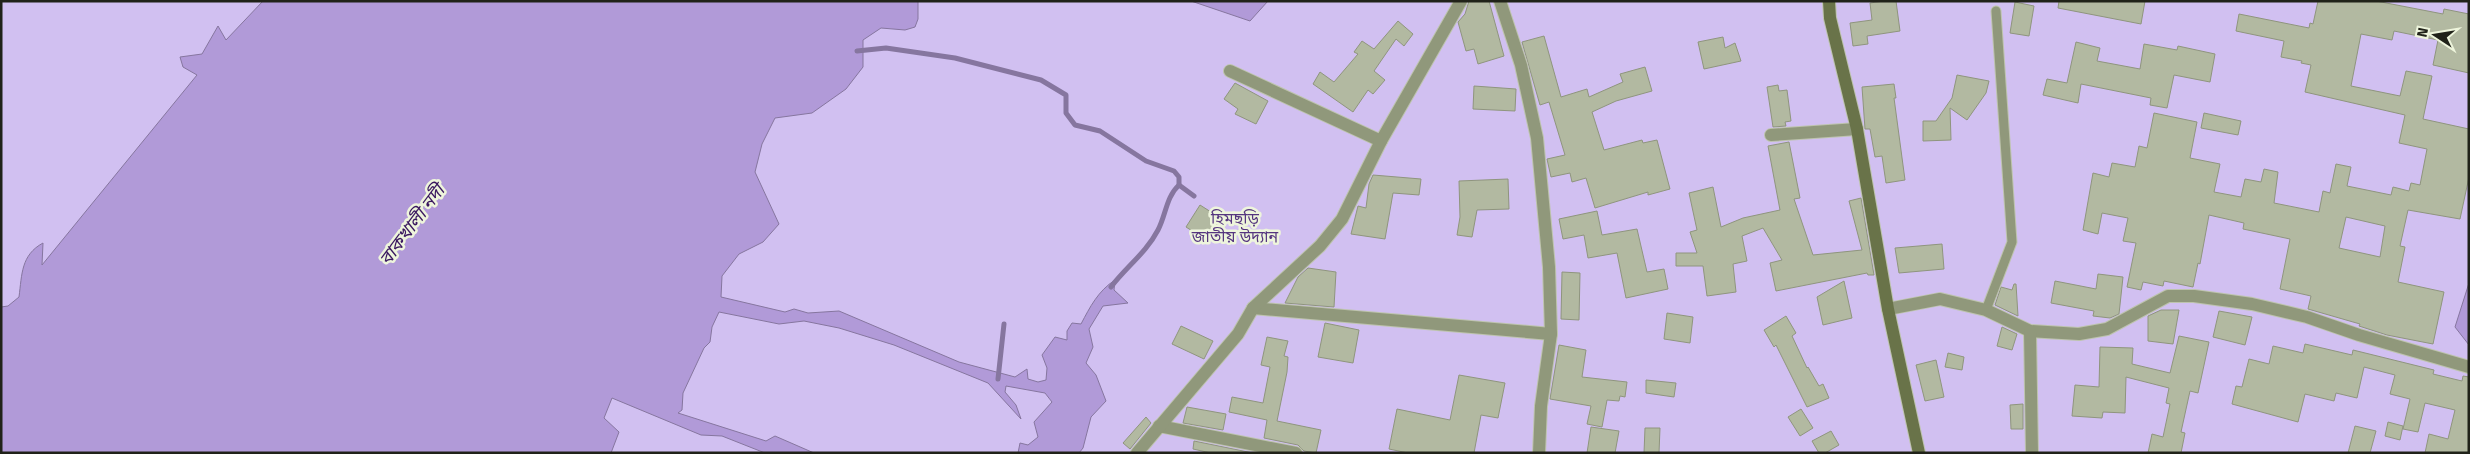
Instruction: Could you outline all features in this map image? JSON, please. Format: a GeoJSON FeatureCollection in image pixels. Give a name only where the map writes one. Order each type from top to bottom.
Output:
{"type":"FeatureCollection","features":[{"type":"Feature","properties":{"kind":"street"},"geometry":{"type":"LineString","coordinates":[[1137,453],[1238,334],[1253,308],[1320,246],[1342,219],[1381,141],[1461,1]]}},
{"type":"Feature","properties":{"kind":"street"},"geometry":{"type":"LineString","coordinates":[[1500,1],[1521,65],[1537,138],[1548,267],[1551,334],[1541,406],[1539,453]]}},
{"type":"Feature","properties":{"kind":"street"},"geometry":{"type":"LineString","coordinates":[[1829,1],[1830,18],[1857,129],[1888,309],[1919,453]]}},
{"type":"Feature","properties":{"kind":"street"},"geometry":{"type":"LineString","coordinates":[[1230,71],[1381,141]]}},
{"type":"Feature","properties":{"kind":"street"},"geometry":{"type":"LineString","coordinates":[[1771,135],[1857,129]]}},
{"type":"Feature","properties":{"kind":"street"},"geometry":{"type":"LineString","coordinates":[[1888,309],[1940,299],[1986,310],[2030,331],[2079,334],[2107,330],[2168,296],[2194,296],[2252,304],[2307,317],[2359,335],[2469,366]]}},
{"type":"Feature","properties":{"kind":"street"},"geometry":{"type":"LineString","coordinates":[[1253,308],[1551,334]]}},
{"type":"Feature","properties":{"kind":"street"},"geometry":{"type":"LineString","coordinates":[[2030,331],[2032,453]]}},
{"type":"Feature","properties":{"kind":"street"},"geometry":{"type":"LineString","coordinates":[[1159,426],[1296,453]]}},
{"type":"Feature","properties":{"kind":"lane"},"geometry":{"type":"LineString","coordinates":[[1986,310],[2012,242],[1996,10]]}},
{"type":"Feature","properties":{"kind":"green space","name":"হিমছড়ি জাতীয় উদ্যান"},"geometry":{"type":"Polygon","coordinates":[[[1,1],[2469,1],[2469,453],[1,453],[1,1]]]}},
{"type":"Feature","properties":{"kind":"water","name":"বাকখালী নদী"},"geometry":{"type":"Polygon","coordinates":[[[263,1],[918,1],[918,19],[915,27],[905,30],[881,28],[863,40],[863,67],[846,89],[812,113],[775,118],[762,144],[755,172],[779,224],[763,242],[739,254],[722,276],[721,297],[785,312],[794,309],[808,313],[839,311],[959,362],[1015,377],[1027,369],[1028,379],[1038,382],[1046,380],[1047,368],[1042,355],[1055,337],[1067,340],[1067,331],[1072,323],[1081,324],[1099,294],[1115,280],[1114,290],[1128,303],[1103,306],[1089,329],[1093,347],[1086,363],[1096,375],[1106,401],[1091,417],[1083,448],[1079,453],[1018,453],[1020,443],[1028,445],[1038,437],[1034,422],[1052,402],[1045,393],[1006,386],[1005,392],[1016,405],[1021,419],[988,383],[894,345],[839,328],[804,321],[779,324],[719,312],[712,327],[710,342],[704,348],[683,393],[682,410],[678,413],[766,441],[775,436],[814,453],[765,453],[722,436],[701,435],[612,398],[604,418],[619,432],[611,453],[1,453],[1,307],[8,306],[19,297],[22,273],[30,253],[43,243],[42,265],[197,75],[183,67],[180,57],[202,54],[218,26],[226,40],[263,1]]]}},
{"type":"Feature","properties":{"kind":"water"},"geometry":{"type":"Polygon","coordinates":[[[1191,1],[1268,1],[1250,21],[1191,1]]]}},
{"type":"Feature","properties":{"kind":"water"},"geometry":{"type":"Polygon","coordinates":[[[2469,283],[2469,345],[2455,327],[2469,283]]]}},
{"type":"Feature","properties":{"kind":"building"},"geometry":{"type":"Polygon","coordinates":[[[1469,1],[1489,1],[1504,56],[1478,64],[1474,49],[1466,51],[1458,22],[1465,14],[1469,1]]]}},
{"type":"Feature","properties":{"kind":"building"},"geometry":{"type":"Polygon","coordinates":[[[1896,1],[1900,31],[1867,36],[1868,44],[1853,46],[1850,23],[1872,20],[1870,3],[1896,1]]]}},
{"type":"Feature","properties":{"kind":"building"},"geometry":{"type":"Polygon","coordinates":[[[2059,1],[2145,1],[2141,24],[2058,8],[2059,1]]]}},
{"type":"Feature","properties":{"kind":"building"},"geometry":{"type":"Polygon","coordinates":[[[2318,1],[2376,1],[2443,14],[2444,9],[2469,14],[2469,73],[2433,65],[2438,40],[2394,31],[2392,40],[2361,34],[2351,86],[2400,96],[2406,71],[2432,76],[2423,119],[2469,129],[2469,177],[2460,219],[2408,210],[2400,246],[2405,247],[2398,282],[2444,292],[2433,344],[2387,335],[2359,326],[2360,324],[2308,309],[2311,296],[2280,289],[2290,239],[2243,229],[2244,223],[2209,215],[2200,264],[2198,263],[2193,287],[2164,281],[2163,286],[2143,282],[2141,290],[2127,287],[2136,243],[2123,241],[2128,218],[2102,213],[2098,234],[2083,230],[2093,173],[2109,177],[2112,163],[2135,167],[2139,146],[2147,148],[2154,113],[2197,122],[2190,158],[2220,164],[2214,192],[2241,197],[2245,179],[2261,182],[2264,169],[2278,172],[2274,203],[2319,212],[2323,191],[2330,193],[2336,164],[2351,167],[2347,186],[2391,195],[2393,187],[2409,191],[2411,183],[2420,185],[2427,149],[2399,143],[2405,115],[2305,92],[2311,65],[2301,63],[2302,61],[2281,57],[2284,41],[2236,31],[2239,14],[2309,28],[2310,23],[2313,24],[2318,1]],[[2346,217],[2339,248],[2380,257],[2385,226],[2346,217]]]}},
{"type":"Feature","properties":{"kind":"building"},"geometry":{"type":"Polygon","coordinates":[[[2015,2],[2034,6],[2029,36],[2010,33],[2015,2]]]}},
{"type":"Feature","properties":{"kind":"building"},"geometry":{"type":"Polygon","coordinates":[[[1398,21],[1413,34],[1404,46],[1396,39],[1374,71],[1385,80],[1373,94],[1368,90],[1353,112],[1313,84],[1320,72],[1334,82],[1358,54],[1354,52],[1362,41],[1374,49],[1398,21]]]}},
{"type":"Feature","properties":{"kind":"building"},"geometry":{"type":"Polygon","coordinates":[[[1544,36],[1561,97],[1587,89],[1589,97],[1623,82],[1620,74],[1645,67],[1652,91],[1616,101],[1592,112],[1604,150],[1642,140],[1643,143],[1657,140],[1670,189],[1648,195],[1648,192],[1595,208],[1586,178],[1572,182],[1570,173],[1551,177],[1547,159],[1565,155],[1549,102],[1540,105],[1522,42],[1544,36]]]}},
{"type":"Feature","properties":{"kind":"building"},"geometry":{"type":"Polygon","coordinates":[[[1723,37],[1725,48],[1735,43],[1741,61],[1704,69],[1698,42],[1723,37]]]}},
{"type":"Feature","properties":{"kind":"building"},"geometry":{"type":"Polygon","coordinates":[[[2076,42],[2100,48],[2097,61],[2140,69],[2144,44],[2177,50],[2178,46],[2215,54],[2210,82],[2174,75],[2167,108],[2150,105],[2151,98],[2081,84],[2078,103],[2043,95],[2047,79],[2067,83],[2076,42]]]}},
{"type":"Feature","properties":{"kind":"building"},"geometry":{"type":"Polygon","coordinates":[[[1957,75],[1989,81],[1986,93],[1967,120],[1950,108],[1951,140],[1923,141],[1923,121],[1936,121],[1952,98],[1957,75]]]}},
{"type":"Feature","properties":{"kind":"building"},"geometry":{"type":"Polygon","coordinates":[[[1235,83],[1268,101],[1256,124],[1235,114],[1238,109],[1224,99],[1235,83]]]}},
{"type":"Feature","properties":{"kind":"building"},"geometry":{"type":"Polygon","coordinates":[[[1894,84],[1896,98],[1894,98],[1905,180],[1886,183],[1882,156],[1875,157],[1870,129],[1865,129],[1862,87],[1894,84]]]}},
{"type":"Feature","properties":{"kind":"building"},"geometry":{"type":"Polygon","coordinates":[[[1778,85],[1779,91],[1787,90],[1791,121],[1785,122],[1786,126],[1773,127],[1767,87],[1778,85]]]}},
{"type":"Feature","properties":{"kind":"building"},"geometry":{"type":"Polygon","coordinates":[[[1474,86],[1516,89],[1515,111],[1473,109],[1474,86]]]}},
{"type":"Feature","properties":{"kind":"building"},"geometry":{"type":"Polygon","coordinates":[[[2204,113],[2241,121],[2238,135],[2201,128],[2204,113]]]}},
{"type":"Feature","properties":{"kind":"building"},"geometry":{"type":"Polygon","coordinates":[[[1789,142],[1800,198],[1794,199],[1813,255],[1862,250],[1849,201],[1861,198],[1874,275],[1868,275],[1867,273],[1776,291],[1770,263],[1782,260],[1763,228],[1742,236],[1747,261],[1733,264],[1736,292],[1707,296],[1703,266],[1676,266],[1676,253],[1697,253],[1690,232],[1697,230],[1689,193],[1713,187],[1721,227],[1743,218],[1780,210],[1768,146],[1789,142]]]}},
{"type":"Feature","properties":{"kind":"building"},"geometry":{"type":"Polygon","coordinates":[[[1373,175],[1421,179],[1419,195],[1393,193],[1385,239],[1351,234],[1358,206],[1366,208],[1369,184],[1373,175]]]}},
{"type":"Feature","properties":{"kind":"building"},"geometry":{"type":"Polygon","coordinates":[[[1508,179],[1509,209],[1477,210],[1472,237],[1457,235],[1460,217],[1459,181],[1508,179]]]}},
{"type":"Feature","properties":{"kind":"building"},"geometry":{"type":"Polygon","coordinates":[[[1200,205],[1222,219],[1208,241],[1186,227],[1200,205]]]}},
{"type":"Feature","properties":{"kind":"building"},"geometry":{"type":"Polygon","coordinates":[[[1597,211],[1602,235],[1637,229],[1647,272],[1664,269],[1668,289],[1626,298],[1617,253],[1588,258],[1584,235],[1563,239],[1559,219],[1597,211]]]}},
{"type":"Feature","properties":{"kind":"building"},"geometry":{"type":"Polygon","coordinates":[[[1942,244],[1944,269],[1899,273],[1895,248],[1942,244]]]}},
{"type":"Feature","properties":{"kind":"building"},"geometry":{"type":"Polygon","coordinates":[[[1308,268],[1336,272],[1334,307],[1285,303],[1298,277],[1308,268]]]}},
{"type":"Feature","properties":{"kind":"building"},"geometry":{"type":"Polygon","coordinates":[[[1562,272],[1580,273],[1579,320],[1561,319],[1562,272]]]}},
{"type":"Feature","properties":{"kind":"building"},"geometry":{"type":"Polygon","coordinates":[[[2098,274],[2123,277],[2119,314],[2110,318],[2093,316],[2094,311],[2051,303],[2055,281],[2096,289],[2098,274]]]}},
{"type":"Feature","properties":{"kind":"building"},"geometry":{"type":"Polygon","coordinates":[[[1844,281],[1852,318],[1823,325],[1817,297],[1844,281]]]}},
{"type":"Feature","properties":{"kind":"building"},"geometry":{"type":"Polygon","coordinates":[[[2014,284],[2016,284],[2018,316],[1995,305],[2001,287],[2012,290],[2014,284]]]}},
{"type":"Feature","properties":{"kind":"building"},"geometry":{"type":"Polygon","coordinates":[[[2161,310],[2179,310],[2173,344],[2148,341],[2148,316],[2161,310]]]}},
{"type":"Feature","properties":{"kind":"building"},"geometry":{"type":"Polygon","coordinates":[[[2219,311],[2252,317],[2245,345],[2213,337],[2219,311]]]}},
{"type":"Feature","properties":{"kind":"building"},"geometry":{"type":"Polygon","coordinates":[[[1667,313],[1693,317],[1690,343],[1664,339],[1667,313]]]}},
{"type":"Feature","properties":{"kind":"building"},"geometry":{"type":"Polygon","coordinates":[[[1786,316],[1796,333],[1792,336],[1807,368],[1819,386],[1823,384],[1829,398],[1807,407],[1776,345],[1774,347],[1764,330],[1786,316]]]}},
{"type":"Feature","properties":{"kind":"building"},"geometry":{"type":"Polygon","coordinates":[[[1325,323],[1359,330],[1353,363],[1318,357],[1325,323]]]}},
{"type":"Feature","properties":{"kind":"building"},"geometry":{"type":"Polygon","coordinates":[[[1181,326],[1213,341],[1204,359],[1172,344],[1181,326]]]}},
{"type":"Feature","properties":{"kind":"building"},"geometry":{"type":"Polygon","coordinates":[[[2002,327],[2017,334],[2012,350],[1997,346],[2002,327]]]}},
{"type":"Feature","properties":{"kind":"building"},"geometry":{"type":"Polygon","coordinates":[[[2179,336],[2209,342],[2198,393],[2190,391],[2181,432],[2185,433],[2181,453],[2148,453],[2152,434],[2163,437],[2170,404],[2166,403],[2169,388],[2126,377],[2125,413],[2103,412],[2102,418],[2072,416],[2075,385],[2099,387],[2100,347],[2133,348],[2132,364],[2170,373],[2179,336]]]}},
{"type":"Feature","properties":{"kind":"building"},"geometry":{"type":"Polygon","coordinates":[[[1267,337],[1288,341],[1284,356],[1288,357],[1287,372],[1277,421],[1321,430],[1316,453],[1304,451],[1298,445],[1264,438],[1267,420],[1229,412],[1232,397],[1263,403],[1270,367],[1261,365],[1267,337]]]}},
{"type":"Feature","properties":{"kind":"building"},"geometry":{"type":"Polygon","coordinates":[[[2305,344],[2352,355],[2353,350],[2434,370],[2433,374],[2462,381],[2463,376],[2469,377],[2469,453],[2425,453],[2429,434],[2448,439],[2455,410],[2425,403],[2418,432],[2403,429],[2410,399],[2390,394],[2395,375],[2364,367],[2357,398],[2336,393],[2334,401],[2305,394],[2298,422],[2232,404],[2236,386],[2242,387],[2249,359],[2269,364],[2273,346],[2303,353],[2305,344]]]}},
{"type":"Feature","properties":{"kind":"building"},"geometry":{"type":"Polygon","coordinates":[[[1559,345],[1586,350],[1582,377],[1627,382],[1625,397],[1620,396],[1619,401],[1607,400],[1602,427],[1587,424],[1591,406],[1550,399],[1559,345]]]}},
{"type":"Feature","properties":{"kind":"building"},"geometry":{"type":"Polygon","coordinates":[[[1948,353],[1964,357],[1962,370],[1945,367],[1948,353]]]}},
{"type":"Feature","properties":{"kind":"building"},"geometry":{"type":"Polygon","coordinates":[[[1936,360],[1944,397],[1925,401],[1916,365],[1936,360]]]}},
{"type":"Feature","properties":{"kind":"building"},"geometry":{"type":"Polygon","coordinates":[[[1459,375],[1505,383],[1498,418],[1481,415],[1474,453],[1408,453],[1389,449],[1397,409],[1450,420],[1459,375]]]}},
{"type":"Feature","properties":{"kind":"building"},"geometry":{"type":"Polygon","coordinates":[[[1646,380],[1676,383],[1674,397],[1646,393],[1646,380]]]}},
{"type":"Feature","properties":{"kind":"building"},"geometry":{"type":"Polygon","coordinates":[[[2023,404],[2023,429],[2011,429],[2010,405],[2023,404]]]}},
{"type":"Feature","properties":{"kind":"building"},"geometry":{"type":"Polygon","coordinates":[[[1187,407],[1226,414],[1223,430],[1183,423],[1187,407]]]}},
{"type":"Feature","properties":{"kind":"building"},"geometry":{"type":"Polygon","coordinates":[[[1801,409],[1813,428],[1800,436],[1788,417],[1801,409]]]}},
{"type":"Feature","properties":{"kind":"building"},"geometry":{"type":"Polygon","coordinates":[[[1146,417],[1151,423],[1130,449],[1123,443],[1146,417]]]}},
{"type":"Feature","properties":{"kind":"building"},"geometry":{"type":"Polygon","coordinates":[[[2388,422],[2403,426],[2400,440],[2385,436],[2388,422]]]}},
{"type":"Feature","properties":{"kind":"building"},"geometry":{"type":"Polygon","coordinates":[[[2355,426],[2376,431],[2370,453],[2348,453],[2355,426]]]}},
{"type":"Feature","properties":{"kind":"building"},"geometry":{"type":"Polygon","coordinates":[[[1591,427],[1619,431],[1615,453],[1587,453],[1591,427]]]}},
{"type":"Feature","properties":{"kind":"building"},"geometry":{"type":"Polygon","coordinates":[[[1645,428],[1660,428],[1659,453],[1644,453],[1645,428]]]}},
{"type":"Feature","properties":{"kind":"building"},"geometry":{"type":"Polygon","coordinates":[[[1831,431],[1839,445],[1825,453],[1819,453],[1812,441],[1831,431]]]}},
{"type":"Feature","properties":{"kind":"building"},"geometry":{"type":"Polygon","coordinates":[[[1194,441],[1253,453],[1211,453],[1193,449],[1194,441]]]}},
{"type":"Feature","properties":{"kind":"waterway"},"geometry":{"type":"LineString","coordinates":[[857,51],[886,48],[955,58],[1041,80],[1066,95],[1066,113],[1075,125],[1100,131],[1146,161],[1174,171],[1179,177],[1179,185],[1171,195],[1158,230],[1148,246],[1111,287]]}},
{"type":"Feature","properties":{"kind":"waterway"},"geometry":{"type":"LineString","coordinates":[[1179,185],[1194,196]]}},
{"type":"Feature","properties":{"kind":"waterway"},"geometry":{"type":"LineString","coordinates":[[998,379],[1004,324]]}}]}
